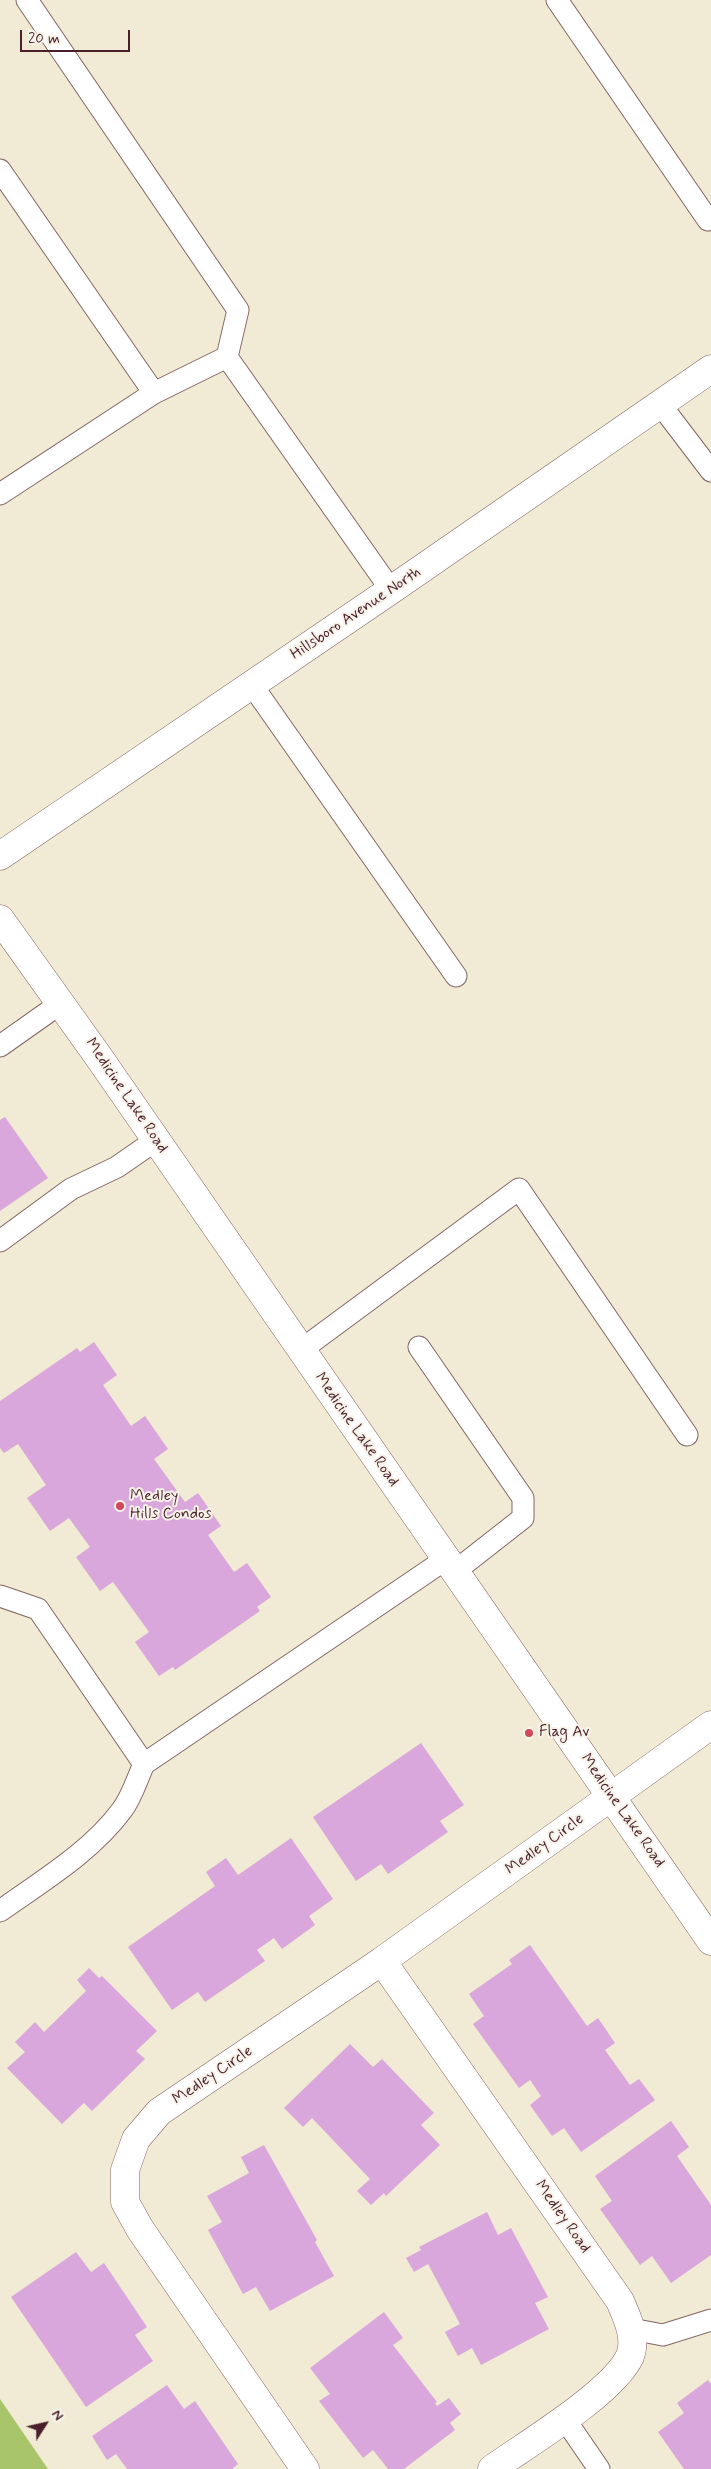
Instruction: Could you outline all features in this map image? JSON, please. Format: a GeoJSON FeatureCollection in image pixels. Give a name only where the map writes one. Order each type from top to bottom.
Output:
{"type":"FeatureCollection","features":[{"type":"Feature","properties":{"kind":"street","name":"Hillsboro Avenue North"},"geometry":{"type":"LineString","coordinates":[[0,856],[711,369]]}},
{"type":"Feature","properties":{"kind":"street","name":"Medicine Lake Road"},"geometry":{"type":"LineString","coordinates":[[0,919],[61,1003],[711,1941]]}},
{"type":"Feature","properties":{"kind":"street","name":"Medley Circle"},"geometry":{"type":"LineString","coordinates":[[305,2469],[140,2229],[125,2202],[125,2170],[136,2139],[159,2112],[382,1961],[711,1725]]}},
{"type":"Feature","properties":{"kind":"street","name":"Medley Road"},"geometry":{"type":"LineString","coordinates":[[382,1961],[620,2300],[631,2329],[630,2354],[614,2379],[564,2418]]}},
{"type":"Feature","properties":{"kind":"street"},"geometry":{"type":"LineString","coordinates":[[492,2469],[564,2418]]}},
{"type":"Feature","properties":{"kind":"lane"},"geometry":{"type":"LineString","coordinates":[[0,494],[154,393],[226,357],[238,310],[27,0]]}},
{"type":"Feature","properties":{"kind":"lane"},"geometry":{"type":"LineString","coordinates":[[557,0],[710,220]]}},
{"type":"Feature","properties":{"kind":"lane"},"geometry":{"type":"LineString","coordinates":[[0,170],[154,393]]}},
{"type":"Feature","properties":{"kind":"lane"},"geometry":{"type":"LineString","coordinates":[[226,357],[391,590]]}},
{"type":"Feature","properties":{"kind":"lane"},"geometry":{"type":"LineString","coordinates":[[660,404],[711,470]]}},
{"type":"Feature","properties":{"kind":"lane"},"geometry":{"type":"LineString","coordinates":[[252,685],[456,976]]}},
{"type":"Feature","properties":{"kind":"lane"},"geometry":{"type":"LineString","coordinates":[[0,1046],[61,1003]]}},
{"type":"Feature","properties":{"kind":"lane"},"geometry":{"type":"LineString","coordinates":[[0,1241],[71,1189],[117,1167],[156,1140]]}},
{"type":"Feature","properties":{"kind":"lane"},"geometry":{"type":"LineString","coordinates":[[301,1350],[519,1189],[687,1435]]}},
{"type":"Feature","properties":{"kind":"lane"},"geometry":{"type":"LineString","coordinates":[[0,1911],[78,1854],[107,1828],[124,1808],[144,1764],[523,1518],[523,1498],[419,1347]]}},
{"type":"Feature","properties":{"kind":"lane"},"geometry":{"type":"LineString","coordinates":[[0,1596],[38,1609],[144,1764]]}},
{"type":"Feature","properties":{"kind":"lane"},"geometry":{"type":"LineString","coordinates":[[631,2329],[662,2335],[711,2320]]}},
{"type":"Feature","properties":{"kind":"lane"},"geometry":{"type":"LineString","coordinates":[[564,2418],[598,2469]]}},
{"type":"Feature","properties":{"kind":"green space"},"geometry":{"type":"Polygon","coordinates":[[[0,2399],[48,2469],[0,2469],[0,2399]]]}},
{"type":"Feature","properties":{"kind":"building"},"geometry":{"type":"Polygon","coordinates":[[[5,1117],[48,1178],[0,1211],[0,1120],[5,1117]]]}},
{"type":"Feature","properties":{"kind":"building","name":"Medley Hills Condos"},"geometry":{"type":"Polygon","coordinates":[[[94,1342],[117,1375],[103,1385],[131,1426],[145,1416],[168,1449],[154,1459],[185,1502],[198,1493],[221,1526],[208,1535],[234,1572],[247,1563],[271,1597],[257,1607],[260,1611],[175,1670],[173,1667],[159,1676],[135,1642],[149,1632],[113,1582],[100,1591],[76,1557],[90,1547],[69,1518],[50,1531],[27,1498],[46,1485],[18,1444],[4,1453],[0,1448],[0,1401],[77,1348],[80,1352],[94,1342]]]}},
{"type":"Feature","properties":{"kind":"building"},"geometry":{"type":"Polygon","coordinates":[[[421,1743],[464,1805],[440,1821],[448,1832],[388,1874],[381,1864],[356,1881],[313,1817],[421,1743]]]}},
{"type":"Feature","properties":{"kind":"building"},"geometry":{"type":"Polygon","coordinates":[[[291,1838],[333,1899],[309,1916],[315,1925],[282,1949],[274,1938],[257,1950],[265,1961],[205,2002],[198,1992],[172,2010],[128,1947],[215,1886],[206,1872],[226,1858],[238,1875],[291,1838]]]}},
{"type":"Feature","properties":{"kind":"building"},"geometry":{"type":"Polygon","coordinates":[[[530,1945],[587,2026],[598,2018],[615,2043],[605,2050],[630,2085],[639,2079],[655,2100],[581,2152],[564,2128],[552,2136],[530,2105],[541,2096],[530,2080],[519,2088],[473,2024],[484,2016],[469,1994],[512,1964],[509,1960],[530,1945]]]}},
{"type":"Feature","properties":{"kind":"building"},"geometry":{"type":"Polygon","coordinates":[[[89,1968],[99,1978],[102,1976],[157,2031],[136,2051],[145,2059],[92,2111],[84,2103],[62,2124],[7,2068],[25,2052],[15,2042],[35,2022],[44,2032],[86,1991],[77,1980],[89,1968]]]}},
{"type":"Feature","properties":{"kind":"building"},"geometry":{"type":"Polygon","coordinates":[[[350,2044],[373,2067],[382,2059],[434,2113],[421,2125],[440,2145],[386,2196],[384,2193],[371,2205],[357,2191],[370,2179],[312,2118],[303,2127],[284,2108],[350,2044]]]}},
{"type":"Feature","properties":{"kind":"building"},"geometry":{"type":"Polygon","coordinates":[[[671,2121],[689,2147],[677,2156],[711,2205],[711,2255],[671,2283],[652,2256],[640,2265],[600,2209],[612,2201],[595,2176],[671,2121]]]}},
{"type":"Feature","properties":{"kind":"building"},"geometry":{"type":"Polygon","coordinates":[[[264,2145],[317,2240],[315,2242],[334,2276],[270,2311],[256,2287],[243,2294],[208,2230],[222,2222],[207,2196],[249,2173],[241,2157],[264,2145]]]}},
{"type":"Feature","properties":{"kind":"building"},"geometry":{"type":"Polygon","coordinates":[[[487,2212],[498,2235],[511,2228],[548,2297],[535,2303],[549,2329],[481,2365],[472,2348],[458,2356],[445,2332],[460,2324],[428,2264],[414,2272],[406,2258],[421,2250],[419,2247],[487,2212]]]}},
{"type":"Feature","properties":{"kind":"building"},"geometry":{"type":"Polygon","coordinates":[[[76,2252],[91,2272],[104,2263],[147,2327],[135,2335],[153,2361],[86,2407],[11,2297],[76,2252]]]}},
{"type":"Feature","properties":{"kind":"building"},"geometry":{"type":"Polygon","coordinates":[[[384,2312],[403,2338],[393,2345],[437,2402],[435,2403],[437,2406],[449,2398],[461,2414],[450,2423],[455,2430],[404,2469],[388,2469],[373,2450],[363,2458],[319,2401],[330,2394],[310,2368],[384,2312]]]}},
{"type":"Feature","properties":{"kind":"building"},"geometry":{"type":"Polygon","coordinates":[[[708,2380],[711,2384],[711,2469],[684,2469],[658,2432],[684,2413],[677,2403],[708,2380]]]}},
{"type":"Feature","properties":{"kind":"building"},"geometry":{"type":"Polygon","coordinates":[[[167,2385],[184,2409],[195,2401],[238,2464],[232,2469],[127,2469],[116,2454],[107,2460],[92,2436],[167,2385]]]}},
{"type":"Feature","properties":{"kind":"place","name":"Medley Hills Condos"},"geometry":{"type":"Point","coordinates":[120,1506]}},
{"type":"Feature","properties":{"kind":"place","name":"Flag Av"},"geometry":{"type":"Point","coordinates":[529,1733]}}]}
